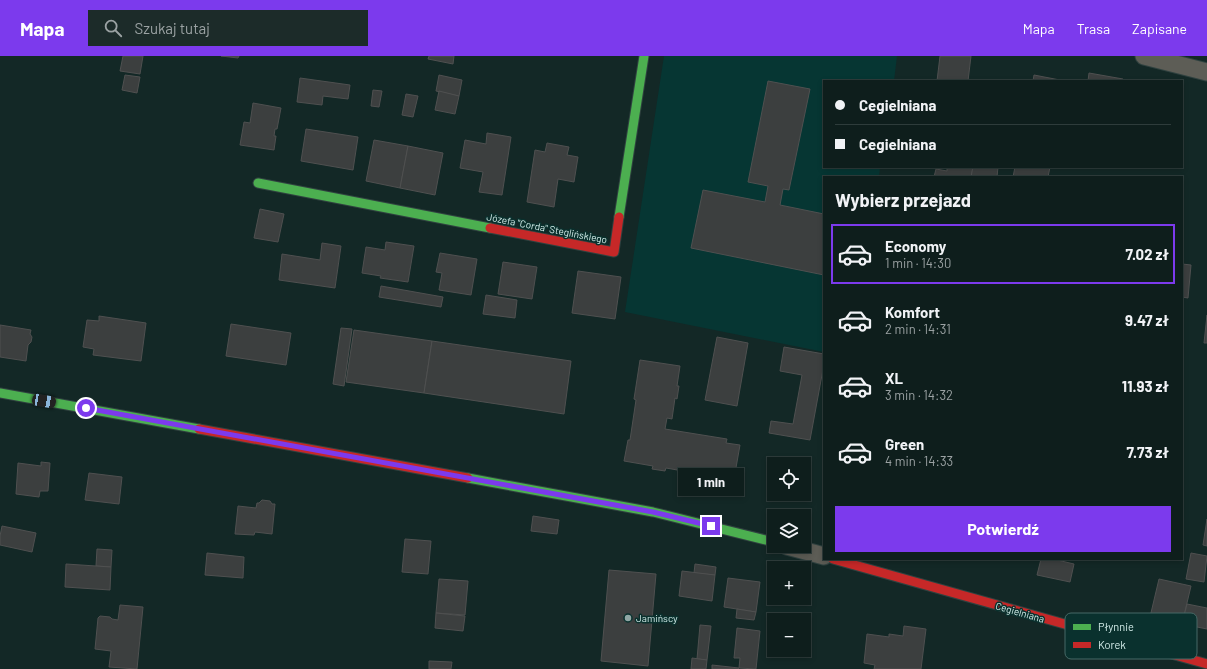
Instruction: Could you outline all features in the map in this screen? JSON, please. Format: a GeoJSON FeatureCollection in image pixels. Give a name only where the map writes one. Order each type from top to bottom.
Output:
{"type":"FeatureCollection","features":[{"type":"Feature","properties":{"kind":"street","name":"Józefa \"Corda\" Steglińskiego"},"geometry":{"type":"LineString","coordinates":[[258,183],[614,252],[644,56]]}},
{"type":"Feature","properties":{"kind":"street"},"geometry":{"type":"LineString","coordinates":[[1144,56],[1207,72]]}},
{"type":"Feature","properties":{"kind":"street"},"geometry":{"type":"LineString","coordinates":[[0,393],[653,512],[767,540]]}},
{"type":"Feature","properties":{"kind":"street"},"geometry":{"type":"LineString","coordinates":[[811,552],[823,556]]}},
{"type":"Feature","properties":{"kind":"street","name":"Cegielniana"},"geometry":{"type":"LineString","coordinates":[[837,560],[1065,624]]}},
{"type":"Feature","properties":{"kind":"street","name":"Cegielniana"},"geometry":{"type":"LineString","coordinates":[[1189,659],[1207,664]]}},
{"type":"Feature","properties":{"kind":"shaded area"},"geometry":{"type":"Polygon","coordinates":[[[664,56],[897,56],[894,80],[823,80],[823,168],[880,168],[879,176],[823,176],[823,352],[625,312],[664,56]]]}},
{"type":"Feature","properties":{"kind":"building"},"geometry":{"type":"Polygon","coordinates":[[[123,56],[143,56],[140,74],[120,71],[123,56]]]}},
{"type":"Feature","properties":{"kind":"building"},"geometry":{"type":"Polygon","coordinates":[[[221,56],[239,56],[238,58],[221,56]]]}},
{"type":"Feature","properties":{"kind":"building"},"geometry":{"type":"Polygon","coordinates":[[[429,56],[454,56],[453,64],[428,59],[429,56]]]}},
{"type":"Feature","properties":{"kind":"building"},"geometry":{"type":"Polygon","coordinates":[[[940,56],[971,56],[968,80],[937,80],[940,56]]]}},
{"type":"Feature","properties":{"kind":"building"},"geometry":{"type":"Polygon","coordinates":[[[1089,73],[1123,79],[1123,80],[1088,80],[1089,73]]]}},
{"type":"Feature","properties":{"kind":"building"},"geometry":{"type":"Polygon","coordinates":[[[125,75],[140,77],[137,93],[122,90],[125,75]]]}},
{"type":"Feature","properties":{"kind":"building"},"geometry":{"type":"Polygon","coordinates":[[[439,75],[462,80],[459,96],[436,91],[439,75]]]}},
{"type":"Feature","properties":{"kind":"building"},"geometry":{"type":"Polygon","coordinates":[[[1034,75],[1060,80],[1033,80],[1034,75]]]}},
{"type":"Feature","properties":{"kind":"building"},"geometry":{"type":"Polygon","coordinates":[[[300,78],[350,85],[348,99],[323,96],[322,105],[297,102],[300,78]]]}},
{"type":"Feature","properties":{"kind":"building"},"geometry":{"type":"Polygon","coordinates":[[[768,81],[810,89],[789,190],[783,189],[780,205],[823,214],[823,275],[691,248],[703,190],[765,202],[768,186],[748,182],[768,81]]]}},
{"type":"Feature","properties":{"kind":"building"},"geometry":{"type":"Polygon","coordinates":[[[373,90],[382,91],[379,107],[371,106],[373,90]]]}},
{"type":"Feature","properties":{"kind":"building"},"geometry":{"type":"Polygon","coordinates":[[[439,91],[459,96],[455,114],[435,110],[439,91]]]}},
{"type":"Feature","properties":{"kind":"building"},"geometry":{"type":"Polygon","coordinates":[[[406,94],[418,96],[413,117],[402,115],[406,94]]]}},
{"type":"Feature","properties":{"kind":"building"},"geometry":{"type":"Polygon","coordinates":[[[253,103],[281,108],[277,129],[275,129],[274,136],[276,136],[274,150],[240,145],[244,122],[250,123],[253,103]]]}},
{"type":"Feature","properties":{"kind":"building"},"geometry":{"type":"Polygon","coordinates":[[[306,129],[358,137],[353,170],[301,161],[306,129]]]}},
{"type":"Feature","properties":{"kind":"building"},"geometry":{"type":"Polygon","coordinates":[[[487,133],[511,137],[502,195],[479,192],[483,172],[460,168],[465,140],[486,144],[487,133]]]}},
{"type":"Feature","properties":{"kind":"building"},"geometry":{"type":"Polygon","coordinates":[[[374,140],[408,146],[400,188],[366,181],[374,140]]]}},
{"type":"Feature","properties":{"kind":"building"},"geometry":{"type":"Polygon","coordinates":[[[547,143],[569,147],[567,155],[578,157],[574,182],[558,179],[554,207],[527,202],[535,150],[545,152],[547,143]]]}},
{"type":"Feature","properties":{"kind":"building"},"geometry":{"type":"Polygon","coordinates":[[[408,146],[443,153],[435,195],[400,188],[408,146]]]}},
{"type":"Feature","properties":{"kind":"building"},"geometry":{"type":"Polygon","coordinates":[[[947,168],[973,168],[971,176],[934,176],[936,169],[947,171],[947,168]]]}},
{"type":"Feature","properties":{"kind":"building"},"geometry":{"type":"Polygon","coordinates":[[[973,168],[998,168],[997,176],[971,176],[973,168]]]}},
{"type":"Feature","properties":{"kind":"building"},"geometry":{"type":"Polygon","coordinates":[[[1015,168],[1050,168],[1048,176],[1013,176],[1015,168]]]}},
{"type":"Feature","properties":{"kind":"building"},"geometry":{"type":"Polygon","coordinates":[[[260,209],[284,214],[278,242],[254,238],[260,209]]]}},
{"type":"Feature","properties":{"kind":"building"},"geometry":{"type":"Polygon","coordinates":[[[386,242],[414,246],[408,282],[380,278],[381,276],[362,273],[366,247],[385,250],[386,242]]]}},
{"type":"Feature","properties":{"kind":"building"},"geometry":{"type":"Polygon","coordinates":[[[322,243],[341,246],[335,288],[279,280],[282,254],[320,260],[322,243]]]}},
{"type":"Feature","properties":{"kind":"building"},"geometry":{"type":"Polygon","coordinates":[[[440,253],[477,259],[471,295],[439,290],[442,273],[436,272],[440,253]]]}},
{"type":"Feature","properties":{"kind":"building"},"geometry":{"type":"Polygon","coordinates":[[[503,262],[537,267],[532,299],[498,294],[503,262]]]}},
{"type":"Feature","properties":{"kind":"building"},"geometry":{"type":"Polygon","coordinates":[[[1183,264],[1191,265],[1188,298],[1183,297],[1183,264]]]}},
{"type":"Feature","properties":{"kind":"building"},"geometry":{"type":"Polygon","coordinates":[[[578,271],[621,277],[615,319],[572,313],[578,271]]]}},
{"type":"Feature","properties":{"kind":"building"},"geometry":{"type":"Polygon","coordinates":[[[381,286],[443,297],[441,307],[379,297],[381,286]]]}},
{"type":"Feature","properties":{"kind":"building"},"geometry":{"type":"Polygon","coordinates":[[[486,295],[517,300],[515,318],[483,314],[486,295]]]}},
{"type":"Feature","properties":{"kind":"building"},"geometry":{"type":"Polygon","coordinates":[[[1207,315],[1207,343],[1204,343],[1207,315]]]}},
{"type":"Feature","properties":{"kind":"building"},"geometry":{"type":"Polygon","coordinates":[[[99,316],[146,323],[141,361],[93,355],[94,349],[83,347],[87,320],[99,321],[99,316]]]}},
{"type":"Feature","properties":{"kind":"building"},"geometry":{"type":"Polygon","coordinates":[[[231,324],[291,333],[286,365],[226,356],[231,324]]]}},
{"type":"Feature","properties":{"kind":"building"},"geometry":{"type":"Polygon","coordinates":[[[0,325],[31,330],[30,334],[32,337],[31,342],[28,345],[26,361],[0,357],[0,325]]]}},
{"type":"Feature","properties":{"kind":"building"},"geometry":{"type":"Polygon","coordinates":[[[341,328],[352,329],[344,386],[333,384],[341,328]]]}},
{"type":"Feature","properties":{"kind":"building"},"geometry":{"type":"Polygon","coordinates":[[[354,330],[432,341],[424,393],[346,382],[354,330]]]}},
{"type":"Feature","properties":{"kind":"building"},"geometry":{"type":"Polygon","coordinates":[[[717,337],[748,343],[737,406],[705,400],[717,337]]]}},
{"type":"Feature","properties":{"kind":"building"},"geometry":{"type":"Polygon","coordinates":[[[432,341],[571,361],[564,414],[424,393],[432,341]]]}},
{"type":"Feature","properties":{"kind":"building"},"geometry":{"type":"Polygon","coordinates":[[[784,347],[823,354],[823,369],[810,440],[769,433],[771,421],[793,424],[802,375],[780,371],[784,347]]]}},
{"type":"Feature","properties":{"kind":"building"},"geometry":{"type":"Polygon","coordinates":[[[640,360],[680,366],[677,399],[675,398],[672,419],[667,418],[665,429],[727,439],[726,443],[740,445],[734,479],[713,476],[713,479],[700,477],[700,474],[666,468],[665,471],[652,469],[653,466],[624,461],[628,440],[630,440],[640,360]]]}},
{"type":"Feature","properties":{"kind":"building"},"geometry":{"type":"Polygon","coordinates":[[[41,462],[50,463],[48,491],[40,491],[39,497],[16,494],[18,463],[41,466],[41,462]]]}},
{"type":"Feature","properties":{"kind":"building"},"geometry":{"type":"Polygon","coordinates":[[[89,473],[122,477],[119,504],[85,500],[89,473]]]}},
{"type":"Feature","properties":{"kind":"building"},"geometry":{"type":"Polygon","coordinates":[[[262,500],[270,501],[272,504],[275,504],[272,534],[255,532],[254,535],[235,534],[238,506],[256,508],[257,503],[262,500]]]}},
{"type":"Feature","properties":{"kind":"building"},"geometry":{"type":"Polygon","coordinates":[[[533,516],[559,520],[557,534],[531,531],[533,516]]]}},
{"type":"Feature","properties":{"kind":"building"},"geometry":{"type":"Polygon","coordinates":[[[1207,519],[1207,546],[1203,545],[1207,519]]]}},
{"type":"Feature","properties":{"kind":"building"},"geometry":{"type":"Polygon","coordinates":[[[2,526],[36,533],[32,552],[0,545],[2,526]]]}},
{"type":"Feature","properties":{"kind":"building"},"geometry":{"type":"Polygon","coordinates":[[[405,539],[431,541],[428,574],[402,572],[405,539]]]}},
{"type":"Feature","properties":{"kind":"building"},"geometry":{"type":"Polygon","coordinates":[[[97,549],[112,550],[111,567],[96,566],[97,549]]]}},
{"type":"Feature","properties":{"kind":"building"},"geometry":{"type":"Polygon","coordinates":[[[207,553],[244,557],[243,578],[205,575],[207,553]]]}},
{"type":"Feature","properties":{"kind":"building"},"geometry":{"type":"Polygon","coordinates":[[[1191,553],[1207,556],[1204,582],[1186,579],[1191,553]]]}},
{"type":"Feature","properties":{"kind":"building"},"geometry":{"type":"Polygon","coordinates":[[[1041,560],[1057,560],[1074,564],[1070,582],[1037,575],[1041,560]]]}},
{"type":"Feature","properties":{"kind":"building"},"geometry":{"type":"Polygon","coordinates":[[[66,564],[111,567],[110,590],[65,587],[66,564]]]}},
{"type":"Feature","properties":{"kind":"building"},"geometry":{"type":"Polygon","coordinates":[[[695,564],[716,567],[715,575],[694,573],[695,564]]]}},
{"type":"Feature","properties":{"kind":"building","name":"Jamińscy"},"geometry":{"type":"Polygon","coordinates":[[[609,570],[656,574],[648,666],[601,661],[609,570]]]}},
{"type":"Feature","properties":{"kind":"building"},"geometry":{"type":"Polygon","coordinates":[[[682,571],[715,575],[712,601],[679,596],[682,571]]]}},
{"type":"Feature","properties":{"kind":"building"},"geometry":{"type":"Polygon","coordinates":[[[728,578],[760,582],[756,612],[724,607],[728,578]]]}},
{"type":"Feature","properties":{"kind":"building"},"geometry":{"type":"Polygon","coordinates":[[[439,579],[468,581],[465,615],[436,613],[439,579]]]}},
{"type":"Feature","properties":{"kind":"building"},"geometry":{"type":"Polygon","coordinates":[[[1159,579],[1191,586],[1185,613],[1151,613],[1159,579]]]}},
{"type":"Feature","properties":{"kind":"building"},"geometry":{"type":"Polygon","coordinates":[[[1187,604],[1207,608],[1207,629],[1197,627],[1197,613],[1185,613],[1187,604]]]}},
{"type":"Feature","properties":{"kind":"building"},"geometry":{"type":"Polygon","coordinates":[[[120,605],[143,607],[137,669],[109,667],[111,651],[95,649],[98,618],[100,616],[110,617],[118,620],[120,605]]]}},
{"type":"Feature","properties":{"kind":"building"},"geometry":{"type":"Polygon","coordinates":[[[737,609],[756,612],[754,620],[736,618],[737,609]]]}},
{"type":"Feature","properties":{"kind":"building"},"geometry":{"type":"Polygon","coordinates":[[[436,613],[465,616],[463,631],[435,628],[436,613]]]}},
{"type":"Feature","properties":{"kind":"building"},"geometry":{"type":"Polygon","coordinates":[[[700,625],[711,626],[707,660],[697,659],[700,625]]]}},
{"type":"Feature","properties":{"kind":"building"},"geometry":{"type":"Polygon","coordinates":[[[904,626],[926,629],[921,669],[874,669],[875,665],[864,663],[867,634],[889,637],[889,634],[903,636],[904,626]]]}},
{"type":"Feature","properties":{"kind":"building"},"geometry":{"type":"Polygon","coordinates":[[[737,628],[760,631],[756,669],[739,668],[740,658],[734,658],[737,628]]]}},
{"type":"Feature","properties":{"kind":"building"},"geometry":{"type":"Polygon","coordinates":[[[692,658],[707,660],[706,669],[691,669],[692,658]]]}},
{"type":"Feature","properties":{"kind":"building"},"geometry":{"type":"Polygon","coordinates":[[[429,661],[452,662],[451,669],[429,669],[429,661]]]}},
{"type":"Feature","properties":{"kind":"building"},"geometry":{"type":"Polygon","coordinates":[[[712,665],[739,668],[712,669],[712,665]]]}},
{"type":"Feature","properties":{"kind":"traffic: fast"},"geometry":{"type":"LineString","coordinates":[[619,217],[644,56]]}},
{"type":"Feature","properties":{"kind":"traffic: fast"},"geometry":{"type":"LineString","coordinates":[[258,183],[490,228]]}},
{"type":"Feature","properties":{"kind":"traffic: fast"},"geometry":{"type":"LineString","coordinates":[[0,393],[199,429]]}},
{"type":"Feature","properties":{"kind":"traffic: fast"},"geometry":{"type":"LineString","coordinates":[[468,478],[653,512],[767,540]]}},
{"type":"Feature","properties":{"kind":"traffic: jam"},"geometry":{"type":"LineString","coordinates":[[490,228],[614,252],[619,217]]}},
{"type":"Feature","properties":{"kind":"traffic: jam"},"geometry":{"type":"LineString","coordinates":[[199,429],[468,478]]}},
{"type":"Feature","properties":{"kind":"traffic: jam"},"geometry":{"type":"LineString","coordinates":[[837,560],[1065,624]]}},
{"type":"Feature","properties":{"kind":"traffic: jam"},"geometry":{"type":"LineString","coordinates":[[1189,659],[1207,664]]}},
{"type":"Feature","properties":{"kind":"place","name":"Jamińscy"},"geometry":{"type":"Point","coordinates":[628,618]}},
{"type":"Feature","properties":{"kind":"route"},"geometry":{"type":"LineString","coordinates":[[86,408],[653,512],[711,526]]}}]}
